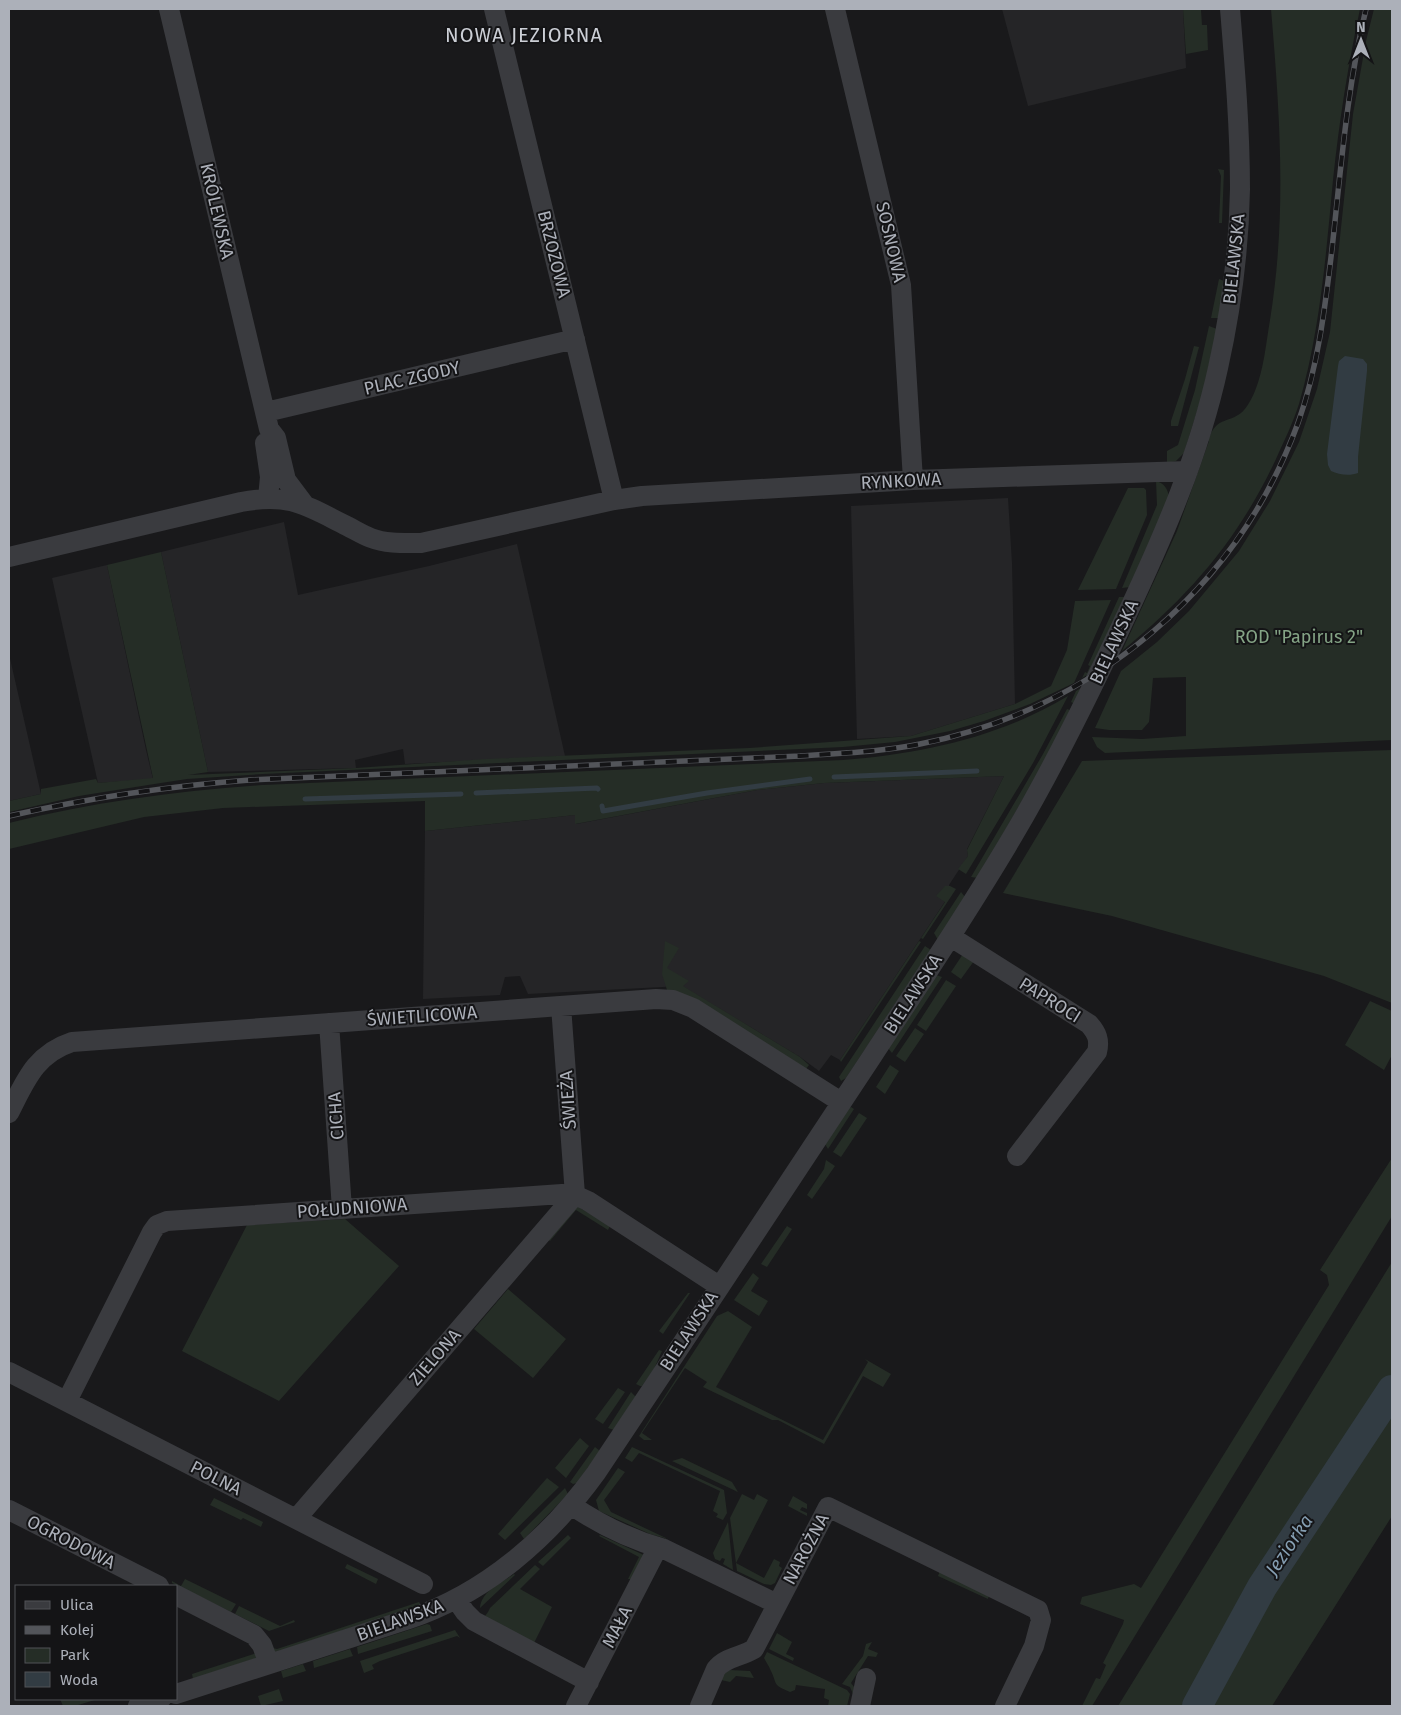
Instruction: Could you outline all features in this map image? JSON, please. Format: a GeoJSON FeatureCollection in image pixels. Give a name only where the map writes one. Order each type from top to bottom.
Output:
{"type":"FeatureCollection","features":[{"type":"Feature","properties":{"kind":"street","name":"KRÓLEWSKA"},"geometry":{"type":"LineString","coordinates":[[170,9],[268,421]]}},
{"type":"Feature","properties":{"kind":"street","name":"BRZOZOWA"},"geometry":{"type":"LineString","coordinates":[[494,9],[614,500]]}},
{"type":"Feature","properties":{"kind":"street","name":"SOSNOWA"},"geometry":{"type":"LineString","coordinates":[[835,9],[901,285],[913,480]]}},
{"type":"Feature","properties":{"kind":"street","name":"BIELAWSKA"},"geometry":{"type":"LineString","coordinates":[[178,1693],[420,1616],[456,1599],[486,1581],[514,1561],[547,1530],[571,1505],[596,1473],[950,937],[1016,830],[1072,728],[1167,527],[1208,409],[1219,366],[1229,308],[1236,258],[1240,193],[1240,159],[1230,9]]}},
{"type":"Feature","properties":{"kind":"street","name":"PLAC ZGODY"},"geometry":{"type":"LineString","coordinates":[[268,421],[575,339]]}},
{"type":"Feature","properties":{"kind":"street"},"geometry":{"type":"LineString","coordinates":[[268,421],[265,439],[273,498]]}},
{"type":"Feature","properties":{"kind":"street"},"geometry":{"type":"LineString","coordinates":[[268,421],[276,438],[286,480],[304,504]]}},
{"type":"Feature","properties":{"kind":"street","name":"RYNKOWA"},"geometry":{"type":"LineString","coordinates":[[614,500],[652,495],[913,480],[1188,471]]}},
{"type":"Feature","properties":{"kind":"street"},"geometry":{"type":"LineString","coordinates":[[9,556],[241,502],[273,498],[304,504],[372,539],[402,544],[421,544],[614,500]]}},
{"type":"Feature","properties":{"kind":"street","name":"PAPROCI"},"geometry":{"type":"LineString","coordinates":[[950,937],[1089,1024],[1098,1037],[1097,1052],[1016,1156]]}},
{"type":"Feature","properties":{"kind":"street","name":"ŚWIETLICOWA"},"geometry":{"type":"LineString","coordinates":[[9,1113],[38,1063],[55,1049],[72,1042],[656,999],[683,1003],[841,1102]]}},
{"type":"Feature","properties":{"kind":"street","name":"ŚWIEŻA"},"geometry":{"type":"LineString","coordinates":[[562,1006],[575,1195]]}},
{"type":"Feature","properties":{"kind":"street","name":"CICHA"},"geometry":{"type":"LineString","coordinates":[[330,1023],[342,1209]]}},
{"type":"Feature","properties":{"kind":"street","name":"POŁUDNIOWA"},"geometry":{"type":"LineString","coordinates":[[67,1401],[157,1225],[167,1221],[562,1194],[575,1195],[588,1200],[719,1286]]}},
{"type":"Feature","properties":{"kind":"street","name":"ZIELONA"},"geometry":{"type":"LineString","coordinates":[[296,1519],[575,1195]]}},
{"type":"Feature","properties":{"kind":"street","name":"POLNA"},"geometry":{"type":"LineString","coordinates":[[9,1372],[423,1584]]}},
{"type":"Feature","properties":{"kind":"street","name":"NAROŻNA"},"geometry":{"type":"LineString","coordinates":[[571,1505],[592,1518],[647,1544],[658,1547],[777,1604],[828,1507],[1038,1610],[1041,1620],[1034,1646],[1005,1706]]}},
{"type":"Feature","properties":{"kind":"street","name":"OGRODOWA"},"geometry":{"type":"LineString","coordinates":[[9,1510],[157,1585]]}},
{"type":"Feature","properties":{"kind":"street","name":"MAŁA"},"geometry":{"type":"LineString","coordinates":[[576,1706],[658,1547]]}},
{"type":"Feature","properties":{"kind":"street"},"geometry":{"type":"LineString","coordinates":[[178,1596],[254,1635],[262,1645],[269,1664]]}},
{"type":"Feature","properties":{"kind":"street"},"geometry":{"type":"LineString","coordinates":[[456,1599],[474,1621],[589,1682]]}},
{"type":"Feature","properties":{"kind":"street"},"geometry":{"type":"LineString","coordinates":[[700,1706],[719,1664],[754,1649],[777,1604]]}},
{"type":"Feature","properties":{"kind":"street"},"geometry":{"type":"LineString","coordinates":[[860,1706],[866,1678]]}},
{"type":"Feature","properties":{"kind":"street"},"geometry":{"type":"LineString","coordinates":[[138,1706],[158,1700]]}},
{"type":"Feature","properties":{"kind":"shaded area"},"geometry":{"type":"Polygon","coordinates":[[[1002,9],[1183,9],[1186,68],[1028,106],[1002,9]]]}},
{"type":"Feature","properties":{"kind":"shaded area"},"geometry":{"type":"Polygon","coordinates":[[[1008,498],[1012,563],[1015,704],[911,736],[857,739],[851,506],[1008,498]]]}},
{"type":"Feature","properties":{"kind":"shaded area"},"geometry":{"type":"Polygon","coordinates":[[[284,522],[298,595],[517,544],[565,756],[405,764],[403,749],[355,760],[356,768],[208,772],[161,552],[284,522]]]}},
{"type":"Feature","properties":{"kind":"shaded area"},"geometry":{"type":"Polygon","coordinates":[[[107,565],[153,779],[98,783],[52,578],[107,565]]]}},
{"type":"Feature","properties":{"kind":"shaded area"},"geometry":{"type":"Polygon","coordinates":[[[9,654],[41,794],[9,801],[9,654]]]}},
{"type":"Feature","properties":{"kind":"shaded area"},"geometry":{"type":"Polygon","coordinates":[[[1004,776],[967,849],[968,856],[949,885],[950,894],[840,1060],[831,1055],[819,1071],[800,1057],[682,986],[528,994],[520,976],[505,977],[500,995],[423,999],[425,831],[575,815],[576,824],[757,790],[824,783],[1004,776]]]}},
{"type":"Feature","properties":{"kind":"green space"},"geometry":{"type":"Polygon","coordinates":[[[1183,9],[1206,9],[1201,10],[1202,25],[1207,25],[1208,50],[1186,54],[1183,9]]]}},
{"type":"Feature","properties":{"kind":"green space"},"geometry":{"type":"Polygon","coordinates":[[[1271,9],[1360,9],[1341,115],[1321,293],[1306,376],[1297,411],[1276,459],[1229,541],[1191,587],[1147,630],[1122,651],[1177,531],[1211,433],[1218,424],[1241,413],[1251,400],[1261,374],[1279,242],[1279,127],[1271,9]]]}},
{"type":"Feature","properties":{"kind":"green space","name":"ROD \"Papirus 2\""},"geometry":{"type":"Polygon","coordinates":[[[1374,9],[1392,9],[1392,740],[1105,753],[1097,747],[1092,737],[1142,739],[1186,736],[1186,677],[1153,678],[1149,722],[1142,730],[1095,728],[1121,671],[1157,642],[1189,611],[1239,551],[1270,501],[1299,442],[1317,389],[1330,332],[1353,114],[1366,41],[1374,9]]]}},
{"type":"Feature","properties":{"kind":"green space"},"geometry":{"type":"Polygon","coordinates":[[[1218,169],[1224,170],[1222,223],[1219,223],[1221,176],[1218,169]]]}},
{"type":"Feature","properties":{"kind":"green space"},"geometry":{"type":"Polygon","coordinates":[[[1219,279],[1224,281],[1219,318],[1211,318],[1219,279]]]}},
{"type":"Feature","properties":{"kind":"green space"},"geometry":{"type":"Polygon","coordinates":[[[1209,326],[1217,329],[1203,392],[1184,453],[1176,461],[1167,463],[1167,451],[1178,445],[1195,390],[1209,326]]]}},
{"type":"Feature","properties":{"kind":"green space"},"geometry":{"type":"Polygon","coordinates":[[[1194,346],[1199,347],[1178,426],[1171,426],[1171,421],[1194,346]]]}},
{"type":"Feature","properties":{"kind":"green space"},"geometry":{"type":"Polygon","coordinates":[[[1156,481],[1165,487],[1169,497],[1130,587],[1122,588],[1157,505],[1156,481]]]}},
{"type":"Feature","properties":{"kind":"green space"},"geometry":{"type":"Polygon","coordinates":[[[1128,488],[1144,488],[1146,490],[1147,515],[1116,589],[1078,590],[1128,488]]]}},
{"type":"Feature","properties":{"kind":"green space"},"geometry":{"type":"Polygon","coordinates":[[[161,552],[208,772],[188,775],[356,768],[486,759],[749,748],[911,736],[1015,704],[1051,686],[1067,650],[1075,601],[1111,600],[1074,683],[1030,704],[984,721],[950,731],[895,742],[843,747],[187,779],[79,796],[9,812],[9,801],[41,794],[41,789],[96,779],[98,783],[153,778],[107,565],[161,552]]]}},
{"type":"Feature","properties":{"kind":"green space"},"geometry":{"type":"Polygon","coordinates":[[[1119,597],[1124,597],[1125,600],[1089,674],[1082,678],[1085,672],[1087,673],[1090,666],[1088,665],[1119,597]]]}},
{"type":"Feature","properties":{"kind":"green space"},"geometry":{"type":"Polygon","coordinates":[[[1083,687],[1044,762],[978,878],[971,877],[1067,709],[1070,710],[1076,691],[1083,687]]]}},
{"type":"Feature","properties":{"kind":"green space"},"geometry":{"type":"Polygon","coordinates":[[[1068,696],[1033,763],[966,874],[958,869],[968,856],[967,850],[1004,776],[824,783],[757,790],[575,824],[575,815],[425,831],[425,801],[223,808],[144,817],[9,849],[9,823],[103,803],[199,791],[263,785],[843,760],[902,753],[931,748],[988,733],[1042,710],[1068,696]]]}},
{"type":"Feature","properties":{"kind":"green space"},"geometry":{"type":"Polygon","coordinates":[[[1392,750],[1392,1003],[1324,976],[1112,916],[1003,893],[1082,761],[1392,750]]]}},
{"type":"Feature","properties":{"kind":"green space"},"geometry":{"type":"Polygon","coordinates":[[[945,886],[956,889],[923,939],[921,938],[945,902],[936,896],[945,886]]]}},
{"type":"Feature","properties":{"kind":"green space"},"geometry":{"type":"Polygon","coordinates":[[[961,892],[965,897],[938,940],[934,933],[961,892]]]}},
{"type":"Feature","properties":{"kind":"green space"},"geometry":{"type":"Polygon","coordinates":[[[665,941],[679,948],[667,968],[689,981],[683,986],[800,1057],[809,1065],[806,1069],[667,990],[662,974],[665,941]]]}},
{"type":"Feature","properties":{"kind":"green space"},"geometry":{"type":"Polygon","coordinates":[[[919,941],[921,942],[841,1062],[840,1060],[919,941]]]}},
{"type":"Feature","properties":{"kind":"green space"},"geometry":{"type":"Polygon","coordinates":[[[925,946],[931,950],[846,1078],[841,1081],[839,1077],[925,946]]]}},
{"type":"Feature","properties":{"kind":"green space"},"geometry":{"type":"Polygon","coordinates":[[[963,954],[974,961],[961,979],[951,972],[963,954]]]}},
{"type":"Feature","properties":{"kind":"green space"},"geometry":{"type":"Polygon","coordinates":[[[936,975],[942,977],[892,1053],[888,1048],[936,975]]]}},
{"type":"Feature","properties":{"kind":"green space"},"geometry":{"type":"Polygon","coordinates":[[[946,980],[956,986],[926,1031],[917,1025],[946,980]]]}},
{"type":"Feature","properties":{"kind":"green space"},"geometry":{"type":"Polygon","coordinates":[[[1370,1001],[1392,1011],[1392,1055],[1384,1070],[1345,1045],[1370,1001]]]}},
{"type":"Feature","properties":{"kind":"green space"},"geometry":{"type":"Polygon","coordinates":[[[915,1028],[924,1034],[905,1062],[896,1056],[915,1028]]]}},
{"type":"Feature","properties":{"kind":"green space"},"geometry":{"type":"Polygon","coordinates":[[[890,1065],[899,1071],[885,1094],[876,1087],[890,1065]]]}},
{"type":"Feature","properties":{"kind":"green space"},"geometry":{"type":"Polygon","coordinates":[[[851,1107],[854,1109],[828,1149],[825,1144],[851,1107]]]}},
{"type":"Feature","properties":{"kind":"green space"},"geometry":{"type":"Polygon","coordinates":[[[859,1113],[867,1118],[841,1157],[833,1152],[859,1113]]]}},
{"type":"Feature","properties":{"kind":"green space"},"geometry":{"type":"Polygon","coordinates":[[[1392,1158],[1392,1216],[1092,1706],[1082,1706],[1096,1678],[1100,1679],[1106,1665],[1103,1663],[1124,1620],[1080,1604],[1082,1597],[1134,1584],[1141,1588],[1329,1285],[1327,1275],[1320,1270],[1392,1158]]]}},
{"type":"Feature","properties":{"kind":"green space"},"geometry":{"type":"Polygon","coordinates":[[[826,1160],[835,1166],[812,1199],[807,1195],[824,1169],[826,1160]]]}},
{"type":"Feature","properties":{"kind":"green space"},"geometry":{"type":"Polygon","coordinates":[[[577,1206],[610,1226],[608,1230],[576,1210],[550,1241],[546,1238],[577,1206]]]}},
{"type":"Feature","properties":{"kind":"green space"},"geometry":{"type":"Polygon","coordinates":[[[345,1219],[399,1266],[279,1401],[182,1351],[247,1225],[345,1219]]]}},
{"type":"Feature","properties":{"kind":"green space"},"geometry":{"type":"Polygon","coordinates":[[[787,1226],[792,1229],[767,1267],[761,1264],[787,1226]]]}},
{"type":"Feature","properties":{"kind":"green space"},"geometry":{"type":"Polygon","coordinates":[[[1392,1262],[1392,1516],[1272,1706],[1118,1706],[1392,1262]]]}},
{"type":"Feature","properties":{"kind":"green space"},"geometry":{"type":"Polygon","coordinates":[[[753,1273],[759,1278],[751,1291],[768,1301],[759,1316],[734,1300],[753,1273]]]}},
{"type":"Feature","properties":{"kind":"green space"},"geometry":{"type":"Polygon","coordinates":[[[508,1289],[566,1339],[533,1378],[474,1329],[508,1289]]]}},
{"type":"Feature","properties":{"kind":"green space"},"geometry":{"type":"Polygon","coordinates":[[[688,1293],[690,1293],[663,1334],[659,1331],[688,1293]]]}},
{"type":"Feature","properties":{"kind":"green space"},"geometry":{"type":"Polygon","coordinates":[[[728,1311],[752,1327],[716,1387],[823,1440],[868,1362],[865,1359],[891,1374],[883,1387],[863,1376],[824,1444],[778,1420],[772,1420],[703,1387],[707,1382],[685,1368],[642,1433],[652,1440],[644,1440],[639,1436],[717,1316],[728,1311]]]}},
{"type":"Feature","properties":{"kind":"green space"},"geometry":{"type":"Polygon","coordinates":[[[659,1350],[662,1351],[654,1369],[642,1386],[636,1384],[659,1350]]]}},
{"type":"Feature","properties":{"kind":"green space"},"geometry":{"type":"Polygon","coordinates":[[[618,1388],[625,1392],[603,1424],[595,1419],[618,1388]]]}},
{"type":"Feature","properties":{"kind":"green space"},"geometry":{"type":"Polygon","coordinates":[[[631,1392],[636,1397],[614,1430],[608,1428],[631,1392]]]}},
{"type":"Feature","properties":{"kind":"green space"},"geometry":{"type":"Polygon","coordinates":[[[580,1438],[589,1446],[566,1478],[555,1468],[580,1438]]]}},
{"type":"Feature","properties":{"kind":"green space"},"geometry":{"type":"Polygon","coordinates":[[[595,1447],[600,1451],[577,1483],[573,1484],[570,1482],[595,1447]]]}},
{"type":"Feature","properties":{"kind":"green space"},"geometry":{"type":"Polygon","coordinates":[[[632,1447],[724,1490],[727,1513],[723,1520],[716,1517],[718,1514],[713,1511],[720,1491],[639,1453],[632,1462],[625,1458],[632,1447]]]}},
{"type":"Feature","properties":{"kind":"green space"},"geometry":{"type":"Polygon","coordinates":[[[682,1458],[732,1482],[738,1492],[672,1461],[682,1458]]]}},
{"type":"Feature","properties":{"kind":"green space"},"geometry":{"type":"Polygon","coordinates":[[[618,1468],[625,1472],[604,1500],[611,1512],[668,1539],[650,1534],[599,1511],[596,1500],[618,1468]]]}},
{"type":"Feature","properties":{"kind":"green space"},"geometry":{"type":"Polygon","coordinates":[[[547,1478],[559,1487],[505,1540],[498,1534],[547,1478]]]}},
{"type":"Feature","properties":{"kind":"green space"},"geometry":{"type":"Polygon","coordinates":[[[565,1488],[568,1494],[524,1539],[520,1533],[565,1488]]]}},
{"type":"Feature","properties":{"kind":"green space"},"geometry":{"type":"Polygon","coordinates":[[[742,1494],[754,1500],[757,1494],[768,1500],[736,1563],[764,1578],[774,1559],[780,1562],[779,1566],[782,1568],[775,1583],[771,1585],[764,1584],[737,1571],[730,1518],[742,1494]]]}},
{"type":"Feature","properties":{"kind":"green space"},"geometry":{"type":"Polygon","coordinates":[[[793,1496],[807,1504],[807,1509],[802,1507],[800,1510],[807,1513],[807,1516],[788,1506],[793,1496]]]}},
{"type":"Feature","properties":{"kind":"green space"},"geometry":{"type":"Polygon","coordinates":[[[214,1498],[263,1522],[261,1527],[210,1505],[214,1498]]]}},
{"type":"Feature","properties":{"kind":"green space"},"geometry":{"type":"Polygon","coordinates":[[[728,1522],[733,1570],[723,1564],[725,1559],[722,1558],[720,1561],[715,1559],[713,1553],[728,1522]]]}},
{"type":"Feature","properties":{"kind":"green space"},"geometry":{"type":"Polygon","coordinates":[[[568,1535],[571,1538],[543,1566],[538,1562],[568,1535]]]}},
{"type":"Feature","properties":{"kind":"green space"},"geometry":{"type":"Polygon","coordinates":[[[600,1535],[646,1556],[635,1580],[628,1579],[639,1557],[600,1535]]]}},
{"type":"Feature","properties":{"kind":"green space"},"geometry":{"type":"Polygon","coordinates":[[[347,1564],[378,1579],[376,1584],[345,1568],[347,1564]]]}},
{"type":"Feature","properties":{"kind":"green space"},"geometry":{"type":"Polygon","coordinates":[[[535,1565],[540,1569],[520,1589],[552,1607],[534,1643],[485,1616],[490,1608],[535,1565]]]}},
{"type":"Feature","properties":{"kind":"green space"},"geometry":{"type":"Polygon","coordinates":[[[940,1571],[989,1595],[988,1599],[938,1576],[940,1571]]]}},
{"type":"Feature","properties":{"kind":"green space"},"geometry":{"type":"Polygon","coordinates":[[[514,1574],[480,1608],[481,1602],[488,1592],[514,1574]]]}},
{"type":"Feature","properties":{"kind":"green space"},"geometry":{"type":"Polygon","coordinates":[[[185,1579],[236,1604],[231,1612],[172,1583],[172,1581],[181,1586],[185,1579]]]}},
{"type":"Feature","properties":{"kind":"green space"},"geometry":{"type":"Polygon","coordinates":[[[419,1602],[421,1605],[274,1653],[273,1648],[277,1649],[419,1602]]]}},
{"type":"Feature","properties":{"kind":"green space"},"geometry":{"type":"Polygon","coordinates":[[[239,1606],[280,1626],[294,1620],[295,1622],[269,1631],[235,1614],[239,1606]]]}},
{"type":"Feature","properties":{"kind":"green space"},"geometry":{"type":"Polygon","coordinates":[[[427,1624],[430,1625],[432,1631],[358,1654],[357,1647],[427,1624]]]}},
{"type":"Feature","properties":{"kind":"green space"},"geometry":{"type":"Polygon","coordinates":[[[455,1630],[460,1638],[457,1636],[380,1661],[372,1665],[374,1669],[364,1673],[360,1661],[455,1630]]]}},
{"type":"Feature","properties":{"kind":"green space"},"geometry":{"type":"Polygon","coordinates":[[[777,1633],[792,1642],[786,1654],[794,1658],[793,1661],[769,1649],[777,1633]]]}},
{"type":"Feature","properties":{"kind":"green space"},"geometry":{"type":"Polygon","coordinates":[[[872,1642],[868,1649],[878,1653],[876,1657],[868,1656],[851,1683],[858,1692],[853,1694],[850,1687],[842,1684],[863,1656],[866,1644],[872,1642]]]}},
{"type":"Feature","properties":{"kind":"green space"},"geometry":{"type":"Polygon","coordinates":[[[350,1649],[353,1656],[314,1668],[313,1661],[350,1649]]]}},
{"type":"Feature","properties":{"kind":"green space"},"geometry":{"type":"Polygon","coordinates":[[[767,1652],[847,1690],[850,1694],[847,1706],[828,1706],[829,1700],[824,1698],[825,1689],[796,1685],[795,1690],[790,1692],[780,1687],[776,1683],[764,1658],[767,1652]]]}},
{"type":"Feature","properties":{"kind":"green space"},"geometry":{"type":"Polygon","coordinates":[[[257,1653],[257,1658],[193,1679],[192,1674],[257,1653]]]}},
{"type":"Feature","properties":{"kind":"green space"},"geometry":{"type":"Polygon","coordinates":[[[303,1664],[306,1671],[283,1678],[281,1671],[303,1664]]]}},
{"type":"Feature","properties":{"kind":"green space"},"geometry":{"type":"Polygon","coordinates":[[[730,1670],[750,1671],[754,1678],[736,1676],[730,1682],[721,1680],[724,1673],[730,1670]]]}},
{"type":"Feature","properties":{"kind":"green space"},"geometry":{"type":"Polygon","coordinates":[[[279,1689],[283,1701],[261,1706],[258,1696],[279,1689]]]}},
{"type":"Feature","properties":{"kind":"green space"},"geometry":{"type":"Polygon","coordinates":[[[60,1700],[95,1700],[75,1706],[63,1706],[60,1700]]]}},
{"type":"Feature","properties":{"kind":"water"},"geometry":{"type":"Polygon","coordinates":[[[1345,356],[1363,359],[1367,364],[1358,473],[1348,475],[1331,471],[1328,465],[1327,454],[1338,366],[1339,361],[1345,356]]]}},
{"type":"Feature","properties":{"kind":"water"},"geometry":{"type":"Polygon","coordinates":[[[1224,1635],[1249,1637],[1229,1666],[1207,1706],[1185,1706],[1224,1635]]]}},
{"type":"Feature","properties":{"kind":"waterway"},"geometry":{"type":"LineString","coordinates":[[834,777],[977,771]]}},
{"type":"Feature","properties":{"kind":"waterway"},"geometry":{"type":"LineString","coordinates":[[602,806],[603,811],[707,793],[810,779]]}},
{"type":"Feature","properties":{"kind":"waterway"},"geometry":{"type":"LineString","coordinates":[[476,793],[598,789]]}},
{"type":"Feature","properties":{"kind":"waterway"},"geometry":{"type":"LineString","coordinates":[[305,799],[461,794]]}},
{"type":"Feature","properties":{"kind":"waterway","name":"Jeziorka"},"geometry":{"type":"LineString","coordinates":[[1197,1706],[1262,1587],[1392,1390]]}},
{"type":"Feature","properties":{"kind":"railway"},"geometry":{"type":"LineString","coordinates":[[9,816],[129,794],[250,780],[800,756],[890,749],[920,744],[984,727],[1044,703],[1100,671],[1151,633],[1197,589],[1238,539],[1271,483],[1298,423],[1311,380],[1320,337],[1349,98],[1366,9]]}},
{"type":"Feature","properties":{"kind":"district","name":"NOWA JEZIORNA"},"geometry":{"type":"Point","coordinates":[524,35]}}]}
